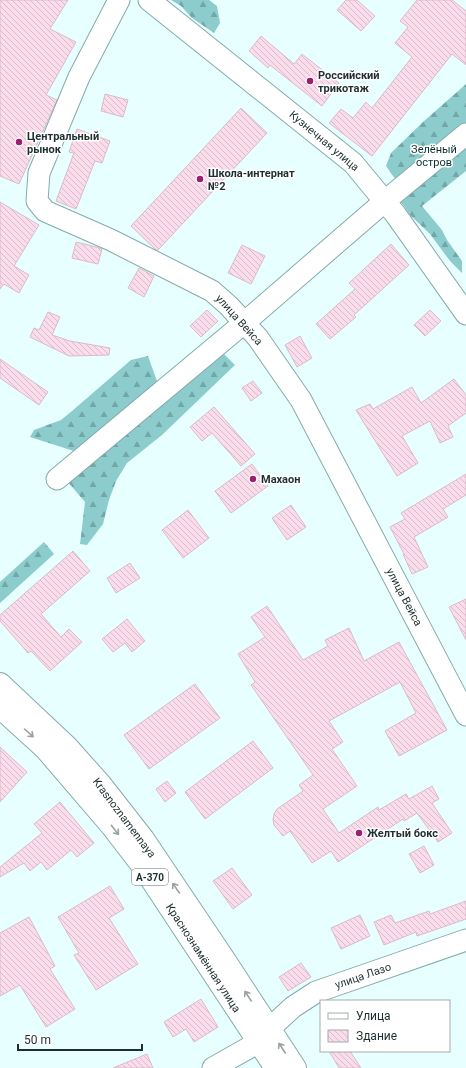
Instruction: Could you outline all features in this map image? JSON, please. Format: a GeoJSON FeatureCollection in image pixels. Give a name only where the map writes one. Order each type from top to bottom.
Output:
{"type":"FeatureCollection","features":[{"type":"Feature","properties":{"kind":"highway","name":"Krasnoznamennaya"},"geometry":{"type":"LineString","coordinates":[[0,684],[68,747],[100,784],[138,846],[223,958],[264,1035],[295,1068]]}},
{"type":"Feature","properties":{"kind":"highway","name":"А-370"},"geometry":{"type":"LineString","coordinates":[[0,707],[46,749],[112,826],[138,846]]}},
{"type":"Feature","properties":{"kind":"highway","name":"А-370"},"geometry":{"type":"LineString","coordinates":[[264,1035],[276,1068]]}},
{"type":"Feature","properties":{"kind":"street","name":"улица Вейса"},"geometry":{"type":"LineString","coordinates":[[119,0],[79,77],[39,173],[36,201],[45,211],[111,240],[212,291],[229,306],[258,338],[301,400],[466,715]]}},
{"type":"Feature","properties":{"kind":"street","name":"Кузнечная улица"},"geometry":{"type":"LineString","coordinates":[[148,0],[352,163],[396,215],[466,314]]}},
{"type":"Feature","properties":{"kind":"street"},"geometry":{"type":"LineString","coordinates":[[57,479],[244,323],[385,201],[466,134]]}},
{"type":"Feature","properties":{"kind":"street","name":"улица Лазо"},"geometry":{"type":"LineString","coordinates":[[213,1068],[264,1035],[293,1007],[316,992],[466,940]]}},
{"type":"Feature","properties":{"kind":"green space"},"geometry":{"type":"Polygon","coordinates":[[[171,0],[209,0],[217,6],[220,23],[214,33],[192,18],[181,6],[171,0]]]}},
{"type":"Feature","properties":{"kind":"green space","name":"Зелёный остров"},"geometry":{"type":"Polygon","coordinates":[[[466,84],[466,171],[422,206],[442,230],[447,240],[462,261],[462,273],[450,261],[430,234],[411,216],[391,188],[398,183],[386,166],[391,153],[466,84]]]}},
{"type":"Feature","properties":{"kind":"green space"},"geometry":{"type":"Polygon","coordinates":[[[221,331],[222,352],[235,365],[162,435],[127,463],[116,481],[109,500],[103,524],[87,545],[80,544],[85,502],[67,481],[80,453],[30,437],[34,430],[61,420],[131,360],[148,356],[158,384],[207,343],[213,334],[221,331]]]}},
{"type":"Feature","properties":{"kind":"green space"},"geometry":{"type":"Polygon","coordinates":[[[44,542],[54,554],[0,603],[0,582],[44,542]]]}},
{"type":"Feature","properties":{"kind":"building","name":"Центральный рынок"},"geometry":{"type":"Polygon","coordinates":[[[0,0],[68,0],[50,29],[76,42],[46,95],[57,100],[19,184],[0,176],[0,0]]]}},
{"type":"Feature","properties":{"kind":"building"},"geometry":{"type":"Polygon","coordinates":[[[346,0],[357,0],[375,16],[361,31],[337,10],[346,0]]]}},
{"type":"Feature","properties":{"kind":"building"},"geometry":{"type":"Polygon","coordinates":[[[417,0],[452,0],[466,11],[466,65],[452,54],[372,156],[329,123],[341,109],[353,118],[366,102],[372,108],[412,57],[395,43],[408,27],[400,21],[417,0]]]}},
{"type":"Feature","properties":{"kind":"building"},"geometry":{"type":"Polygon","coordinates":[[[261,36],[294,64],[302,54],[339,83],[322,106],[270,65],[268,68],[249,51],[261,36]]]}},
{"type":"Feature","properties":{"kind":"building"},"geometry":{"type":"Polygon","coordinates":[[[105,94],[128,100],[123,117],[101,111],[105,94]]]}},
{"type":"Feature","properties":{"kind":"building","name":"Школа-интернат №2"},"geometry":{"type":"Polygon","coordinates":[[[241,108],[267,133],[158,250],[156,250],[131,226],[241,108]]]}},
{"type":"Feature","properties":{"kind":"building"},"geometry":{"type":"Polygon","coordinates":[[[77,129],[110,141],[102,163],[95,161],[76,209],[56,201],[74,153],[69,152],[77,129]]]}},
{"type":"Feature","properties":{"kind":"building"},"geometry":{"type":"Polygon","coordinates":[[[0,202],[39,225],[14,266],[29,275],[19,293],[4,284],[0,289],[0,202]]]}},
{"type":"Feature","properties":{"kind":"building"},"geometry":{"type":"Polygon","coordinates":[[[76,242],[102,249],[98,264],[72,258],[76,242]]]}},
{"type":"Feature","properties":{"kind":"building"},"geometry":{"type":"Polygon","coordinates":[[[391,244],[409,265],[354,315],[356,317],[330,339],[316,324],[355,289],[349,283],[391,244]]]}},
{"type":"Feature","properties":{"kind":"building"},"geometry":{"type":"Polygon","coordinates":[[[242,245],[265,256],[251,284],[228,273],[242,245]]]}},
{"type":"Feature","properties":{"kind":"building"},"geometry":{"type":"Polygon","coordinates":[[[139,268],[154,276],[144,297],[128,288],[139,268]]]}},
{"type":"Feature","properties":{"kind":"building"},"geometry":{"type":"Polygon","coordinates":[[[207,310],[218,321],[201,337],[190,326],[207,310]]]}},
{"type":"Feature","properties":{"kind":"building"},"geometry":{"type":"Polygon","coordinates":[[[430,310],[441,321],[425,336],[414,325],[430,310]]]}},
{"type":"Feature","properties":{"kind":"building"},"geometry":{"type":"Polygon","coordinates":[[[48,312],[60,317],[52,335],[70,341],[110,348],[109,355],[69,356],[30,337],[34,328],[39,330],[48,312]]]}},
{"type":"Feature","properties":{"kind":"building"},"geometry":{"type":"Polygon","coordinates":[[[300,336],[312,358],[297,367],[285,345],[300,336]]]}},
{"type":"Feature","properties":{"kind":"building"},"geometry":{"type":"Polygon","coordinates":[[[0,359],[48,392],[39,405],[0,378],[0,359]]]}},
{"type":"Feature","properties":{"kind":"building"},"geometry":{"type":"Polygon","coordinates":[[[454,379],[466,395],[466,413],[448,426],[453,437],[440,443],[430,421],[402,436],[418,463],[397,476],[356,410],[370,404],[373,409],[412,387],[421,403],[454,379]]]}},
{"type":"Feature","properties":{"kind":"building"},"geometry":{"type":"Polygon","coordinates":[[[253,381],[262,393],[251,401],[242,388],[253,381]]]}},
{"type":"Feature","properties":{"kind":"building"},"geometry":{"type":"Polygon","coordinates":[[[214,407],[255,454],[241,466],[212,433],[202,441],[190,427],[214,407]]]}},
{"type":"Feature","properties":{"kind":"building"},"geometry":{"type":"Polygon","coordinates":[[[252,464],[268,486],[231,513],[215,491],[252,464]]]}},
{"type":"Feature","properties":{"kind":"building"},"geometry":{"type":"Polygon","coordinates":[[[466,474],[466,495],[443,509],[448,517],[414,537],[428,567],[412,574],[404,554],[390,527],[405,519],[401,513],[466,474]]]}},
{"type":"Feature","properties":{"kind":"building"},"geometry":{"type":"Polygon","coordinates":[[[291,505],[306,527],[287,540],[272,518],[291,505]]]}},
{"type":"Feature","properties":{"kind":"building"},"geometry":{"type":"Polygon","coordinates":[[[188,510],[209,538],[183,558],[162,530],[188,510]]]}},
{"type":"Feature","properties":{"kind":"building"},"geometry":{"type":"Polygon","coordinates":[[[73,551],[90,571],[41,614],[61,637],[69,629],[82,642],[50,671],[31,651],[28,653],[0,621],[0,615],[73,551]]]}},
{"type":"Feature","properties":{"kind":"building"},"geometry":{"type":"Polygon","coordinates":[[[130,563],[140,578],[116,593],[107,578],[130,563]]]}},
{"type":"Feature","properties":{"kind":"building"},"geometry":{"type":"Polygon","coordinates":[[[466,599],[466,640],[449,607],[466,599]]]}},
{"type":"Feature","properties":{"kind":"building"},"geometry":{"type":"Polygon","coordinates":[[[267,606],[303,660],[328,646],[325,640],[349,628],[364,661],[399,642],[447,730],[399,756],[385,731],[416,713],[400,682],[329,721],[343,742],[332,749],[357,786],[323,809],[339,833],[378,807],[379,810],[406,794],[409,799],[432,786],[439,799],[432,803],[452,833],[438,842],[417,813],[404,821],[403,819],[338,862],[331,851],[312,863],[290,831],[283,836],[274,825],[273,819],[277,809],[303,791],[299,785],[313,775],[251,685],[255,682],[238,654],[265,637],[251,617],[267,606]]]}},
{"type":"Feature","properties":{"kind":"building"},"geometry":{"type":"Polygon","coordinates":[[[127,619],[145,641],[132,652],[125,643],[113,652],[102,639],[127,619]]]}},
{"type":"Feature","properties":{"kind":"building"},"geometry":{"type":"Polygon","coordinates":[[[195,684],[220,718],[149,769],[124,735],[195,684]]]}},
{"type":"Feature","properties":{"kind":"building"},"geometry":{"type":"Polygon","coordinates":[[[253,741],[273,768],[205,819],[185,792],[253,741]]]}},
{"type":"Feature","properties":{"kind":"building"},"geometry":{"type":"Polygon","coordinates":[[[0,747],[27,772],[0,802],[0,747]]]}},
{"type":"Feature","properties":{"kind":"building"},"geometry":{"type":"Polygon","coordinates":[[[167,781],[176,793],[165,802],[156,789],[167,781]]]}},
{"type":"Feature","properties":{"kind":"building"},"geometry":{"type":"Polygon","coordinates":[[[60,802],[94,843],[77,857],[71,850],[47,870],[41,862],[30,871],[24,863],[0,877],[0,867],[42,833],[34,824],[60,802]]]}},
{"type":"Feature","properties":{"kind":"building"},"geometry":{"type":"Polygon","coordinates":[[[424,846],[434,865],[420,873],[409,854],[424,846]]]}},
{"type":"Feature","properties":{"kind":"building"},"geometry":{"type":"Polygon","coordinates":[[[232,868],[252,895],[233,909],[213,881],[232,868]]]}},
{"type":"Feature","properties":{"kind":"building"},"geometry":{"type":"Polygon","coordinates":[[[110,886],[124,909],[109,918],[138,964],[96,990],[74,955],[79,953],[58,917],[110,886]]]}},
{"type":"Feature","properties":{"kind":"building"},"geometry":{"type":"Polygon","coordinates":[[[466,901],[466,919],[417,936],[416,932],[384,945],[374,922],[391,915],[395,923],[429,911],[430,914],[466,901]]]}},
{"type":"Feature","properties":{"kind":"building"},"geometry":{"type":"Polygon","coordinates":[[[360,915],[370,936],[341,949],[331,928],[360,915]]]}},
{"type":"Feature","properties":{"kind":"building"},"geometry":{"type":"Polygon","coordinates":[[[29,917],[55,966],[50,969],[75,1009],[46,1027],[20,985],[0,996],[0,933],[29,917]]]}},
{"type":"Feature","properties":{"kind":"building"},"geometry":{"type":"Polygon","coordinates":[[[301,963],[311,977],[288,991],[279,977],[301,963]]]}},
{"type":"Feature","properties":{"kind":"building"},"geometry":{"type":"Polygon","coordinates":[[[201,999],[218,1027],[194,1042],[186,1029],[173,1037],[164,1022],[201,999]]]}},
{"type":"Feature","properties":{"kind":"building"},"geometry":{"type":"Polygon","coordinates":[[[330,1052],[351,1052],[361,1068],[339,1068],[330,1052]]]}},
{"type":"Feature","properties":{"kind":"building"},"geometry":{"type":"Polygon","coordinates":[[[147,1054],[153,1068],[113,1068],[147,1054]]]}},
{"type":"Feature","properties":{"kind":"place","name":"Российский трикотаж"},"geometry":{"type":"Point","coordinates":[310,81]}},
{"type":"Feature","properties":{"kind":"place","name":"Центральный рынок"},"geometry":{"type":"Point","coordinates":[19,142]}},
{"type":"Feature","properties":{"kind":"place","name":"Школа-интернат №2"},"geometry":{"type":"Point","coordinates":[200,179]}},
{"type":"Feature","properties":{"kind":"place","name":"Махаон"},"geometry":{"type":"Point","coordinates":[253,479]}},
{"type":"Feature","properties":{"kind":"place","name":"Желтый бокс"},"geometry":{"type":"Point","coordinates":[359,833]}}]}
